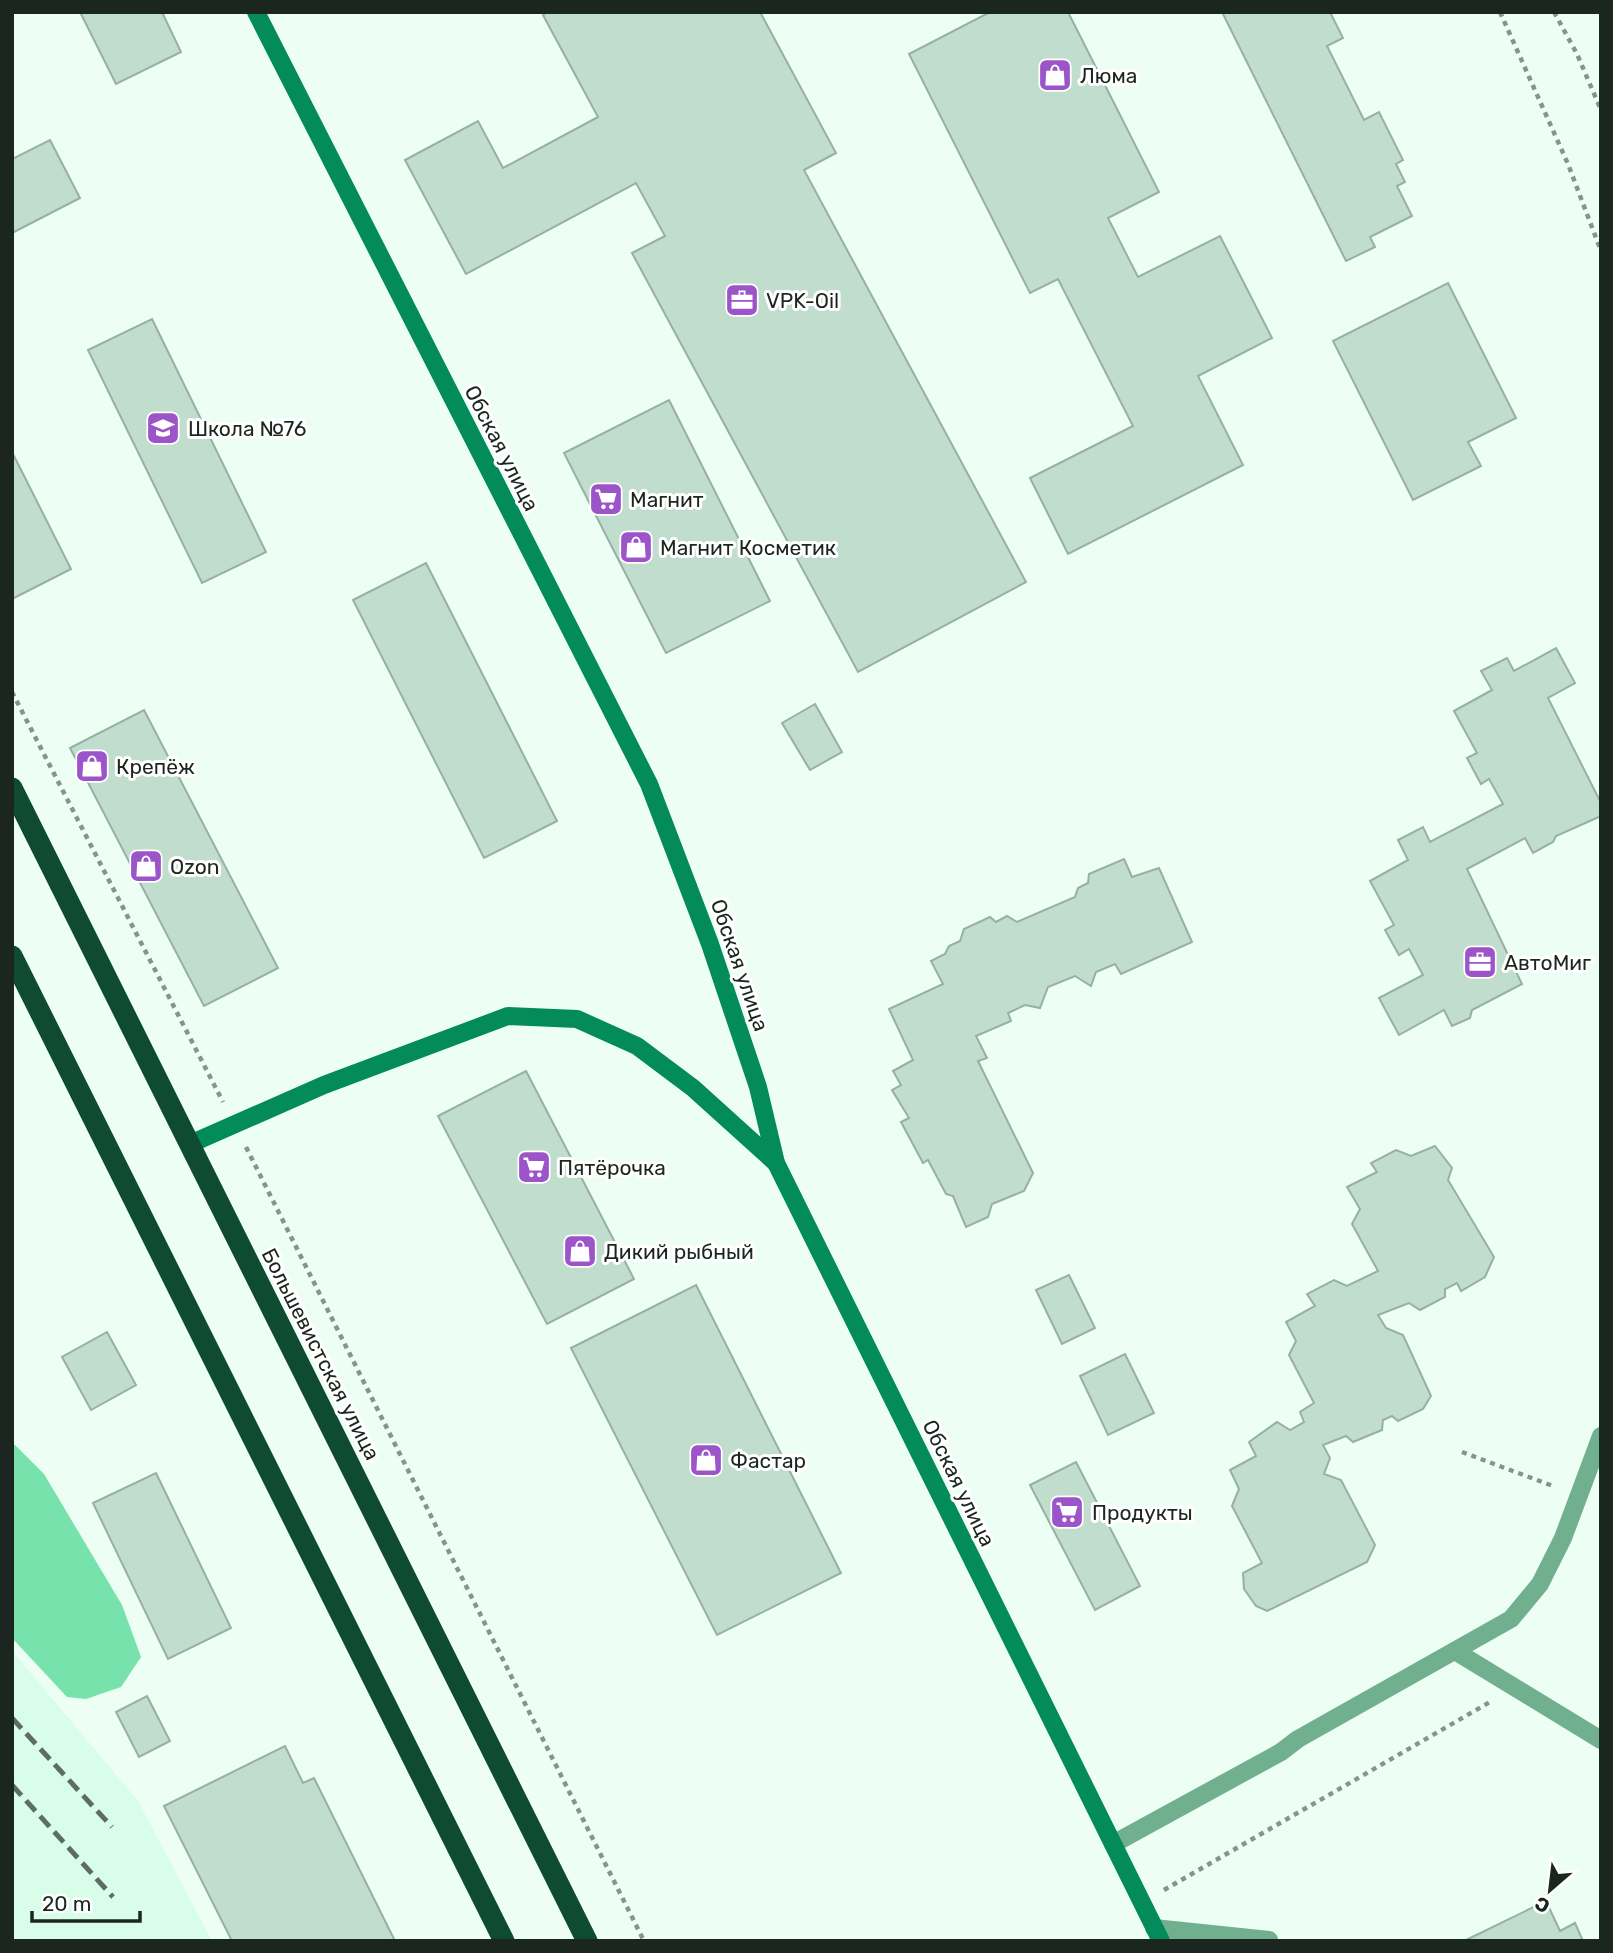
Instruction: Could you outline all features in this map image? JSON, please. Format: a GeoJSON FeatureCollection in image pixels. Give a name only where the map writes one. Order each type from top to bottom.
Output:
{"type":"FeatureCollection","features":[{"type":"Feature","properties":{"kind":"highway","name":"Большевистская улица"},"geometry":{"type":"LineString","coordinates":[[12,789],[587,1941]]}},
{"type":"Feature","properties":{"kind":"highway"},"geometry":{"type":"LineString","coordinates":[[12,956],[504,1941]]}},
{"type":"Feature","properties":{"kind":"street","name":"Обская улица"},"geometry":{"type":"LineString","coordinates":[[256,12],[649,785],[715,957],[758,1087],[776,1163],[1157,1934]]}},
{"type":"Feature","properties":{"kind":"street"},"geometry":{"type":"LineString","coordinates":[[190,1144],[324,1085],[508,1016],[577,1019],[637,1046],[693,1088],[776,1163]]}},
{"type":"Feature","properties":{"kind":"street"},"geometry":{"type":"LineString","coordinates":[[1113,1844],[1281,1752],[1298,1739],[1511,1619],[1540,1584],[1554,1558],[1601,1436]]}},
{"type":"Feature","properties":{"kind":"street"},"geometry":{"type":"LineString","coordinates":[[1455,1651],[1601,1740]]}},
{"type":"Feature","properties":{"kind":"street"},"geometry":{"type":"LineString","coordinates":[[1157,1934],[1269,1940]]}},
{"type":"Feature","properties":{"kind":"path"},"geometry":{"type":"LineString","coordinates":[[1500,12],[1568,164],[1601,251]]}},
{"type":"Feature","properties":{"kind":"path"},"geometry":{"type":"LineString","coordinates":[[1554,12],[1577,54],[1601,110]]}},
{"type":"Feature","properties":{"kind":"path"},"geometry":{"type":"LineString","coordinates":[[12,692],[236,1126],[645,1941]]}},
{"type":"Feature","properties":{"kind":"path"},"geometry":{"type":"LineString","coordinates":[[1462,1452],[1579,1496]]}},
{"type":"Feature","properties":{"kind":"path"},"geometry":{"type":"LineString","coordinates":[[1142,1903],[1515,1687]]}},
{"type":"Feature","properties":{"kind":"shaded area"},"geometry":{"type":"Polygon","coordinates":[[[12,1651],[138,1801],[212,1941],[12,1941],[12,1651]]]}},
{"type":"Feature","properties":{"kind":"green space"},"geometry":{"type":"Polygon","coordinates":[[[12,1442],[44,1474],[122,1605],[141,1657],[121,1687],[86,1699],[67,1697],[12,1638],[12,1442]]]}},
{"type":"Feature","properties":{"kind":"building"},"geometry":{"type":"Polygon","coordinates":[[[80,12],[162,12],[181,52],[116,84],[80,12]]]}},
{"type":"Feature","properties":{"kind":"building"},"geometry":{"type":"Polygon","coordinates":[[[548,12],[760,12],[836,153],[804,170],[1026,582],[858,672],[632,253],[665,236],[636,183],[466,274],[405,160],[478,121],[503,168],[598,117],[543,15],[548,12]]]}},
{"type":"Feature","properties":{"kind":"building"},"geometry":{"type":"Polygon","coordinates":[[[990,12],[1068,12],[1159,192],[1108,218],[1138,277],[1220,236],[1272,338],[1198,376],[1243,465],[1068,554],[1030,478],[1133,426],[1058,279],[1030,293],[909,54],[990,12]]]}},
{"type":"Feature","properties":{"kind":"building"},"geometry":{"type":"Polygon","coordinates":[[[1222,12],[1330,12],[1343,38],[1327,46],[1364,120],[1379,112],[1403,160],[1396,164],[1405,182],[1397,186],[1412,216],[1370,237],[1375,247],[1346,261],[1222,12]]]}},
{"type":"Feature","properties":{"kind":"building"},"geometry":{"type":"Polygon","coordinates":[[[50,140],[80,198],[12,233],[12,159],[50,140]]]}},
{"type":"Feature","properties":{"kind":"building"},"geometry":{"type":"Polygon","coordinates":[[[1448,283],[1516,418],[1468,442],[1481,466],[1413,500],[1333,341],[1448,283]]]}},
{"type":"Feature","properties":{"kind":"building"},"geometry":{"type":"Polygon","coordinates":[[[152,319],[266,552],[202,583],[88,350],[152,319]]]}},
{"type":"Feature","properties":{"kind":"building"},"geometry":{"type":"Polygon","coordinates":[[[669,400],[770,601],[666,653],[564,453],[669,400]]]}},
{"type":"Feature","properties":{"kind":"building"},"geometry":{"type":"Polygon","coordinates":[[[12,452],[71,569],[12,599],[12,452]]]}},
{"type":"Feature","properties":{"kind":"building"},"geometry":{"type":"Polygon","coordinates":[[[426,563],[557,821],[484,858],[353,600],[426,563]]]}},
{"type":"Feature","properties":{"kind":"building"},"geometry":{"type":"Polygon","coordinates":[[[1556,648],[1575,683],[1548,698],[1601,803],[1601,816],[1556,836],[1553,842],[1533,853],[1525,838],[1467,869],[1522,984],[1472,1010],[1470,1018],[1452,1026],[1444,1010],[1399,1035],[1379,998],[1423,975],[1409,949],[1399,955],[1385,930],[1394,925],[1370,881],[1408,860],[1398,840],[1423,827],[1430,842],[1503,804],[1489,779],[1481,784],[1467,758],[1477,753],[1454,711],[1492,690],[1481,671],[1507,658],[1514,671],[1556,648]]]}},
{"type":"Feature","properties":{"kind":"building"},"geometry":{"type":"Polygon","coordinates":[[[815,704],[842,752],[810,770],[782,723],[815,704]]]}},
{"type":"Feature","properties":{"kind":"building"},"geometry":{"type":"Polygon","coordinates":[[[144,710],[278,968],[204,1006],[70,748],[144,710]]]}},
{"type":"Feature","properties":{"kind":"building"},"geometry":{"type":"Polygon","coordinates":[[[1124,859],[1132,877],[1159,868],[1192,942],[1121,974],[1115,964],[1096,972],[1091,986],[1075,976],[1048,987],[1040,1008],[1025,1005],[1008,1013],[1011,1021],[976,1036],[987,1058],[978,1061],[1033,1173],[1024,1191],[992,1204],[988,1217],[966,1227],[953,1196],[946,1194],[928,1160],[923,1163],[901,1122],[909,1118],[892,1090],[901,1085],[893,1071],[913,1060],[889,1009],[943,984],[931,961],[945,954],[949,946],[960,941],[964,929],[990,917],[996,922],[1007,916],[1017,922],[1075,897],[1078,888],[1088,883],[1089,874],[1124,859]]]}},
{"type":"Feature","properties":{"kind":"building"},"geometry":{"type":"Polygon","coordinates":[[[526,1071],[634,1279],[547,1324],[438,1116],[526,1071]]]}},
{"type":"Feature","properties":{"kind":"building"},"geometry":{"type":"Polygon","coordinates":[[[1435,1146],[1452,1168],[1448,1180],[1494,1257],[1485,1277],[1461,1291],[1457,1283],[1445,1289],[1445,1297],[1420,1310],[1409,1303],[1378,1315],[1386,1328],[1403,1335],[1431,1396],[1423,1409],[1398,1421],[1392,1416],[1383,1420],[1382,1430],[1353,1442],[1346,1436],[1323,1445],[1330,1458],[1324,1474],[1341,1480],[1375,1545],[1367,1562],[1267,1611],[1256,1606],[1244,1589],[1243,1573],[1262,1563],[1232,1506],[1239,1489],[1230,1470],[1256,1456],[1249,1442],[1277,1422],[1290,1430],[1304,1422],[1300,1412],[1314,1403],[1289,1355],[1296,1341],[1286,1322],[1315,1306],[1307,1294],[1334,1280],[1347,1286],[1378,1271],[1352,1224],[1360,1209],[1347,1187],[1377,1172],[1371,1163],[1396,1150],[1411,1156],[1435,1146]]]}},
{"type":"Feature","properties":{"kind":"building"},"geometry":{"type":"Polygon","coordinates":[[[1069,1275],[1095,1328],[1062,1344],[1036,1290],[1069,1275]]]}},
{"type":"Feature","properties":{"kind":"building","name":"Фастар"},"geometry":{"type":"Polygon","coordinates":[[[696,1285],[841,1573],[717,1635],[571,1348],[696,1285]]]}},
{"type":"Feature","properties":{"kind":"building"},"geometry":{"type":"Polygon","coordinates":[[[107,1332],[136,1385],[91,1410],[62,1357],[107,1332]]]}},
{"type":"Feature","properties":{"kind":"building"},"geometry":{"type":"Polygon","coordinates":[[[1125,1354],[1154,1413],[1108,1435],[1080,1376],[1125,1354]]]}},
{"type":"Feature","properties":{"kind":"building"},"geometry":{"type":"Polygon","coordinates":[[[1076,1462],[1140,1586],[1095,1610],[1030,1485],[1076,1462]]]}},
{"type":"Feature","properties":{"kind":"building"},"geometry":{"type":"Polygon","coordinates":[[[156,1473],[231,1628],[168,1659],[93,1503],[156,1473]]]}},
{"type":"Feature","properties":{"kind":"building"},"geometry":{"type":"Polygon","coordinates":[[[147,1696],[170,1741],[139,1757],[116,1712],[147,1696]]]}},
{"type":"Feature","properties":{"kind":"building"},"geometry":{"type":"Polygon","coordinates":[[[285,1746],[303,1783],[314,1778],[395,1941],[232,1941],[164,1806],[285,1746]]]}},
{"type":"Feature","properties":{"kind":"building"},"geometry":{"type":"Polygon","coordinates":[[[1546,1901],[1560,1931],[1575,1923],[1583,1941],[1464,1941],[1546,1901]]]}},
{"type":"Feature","properties":{"kind":"railway"},"geometry":{"type":"LineString","coordinates":[[12,1718],[112,1827]]}},
{"type":"Feature","properties":{"kind":"railway"},"geometry":{"type":"LineString","coordinates":[[12,1785],[113,1897]]}},
{"type":"Feature","properties":{"kind":"place","name":"Люма"},"geometry":{"type":"Point","coordinates":[1055,75]}},
{"type":"Feature","properties":{"kind":"place","name":"VPK-Oil"},"geometry":{"type":"Point","coordinates":[742,300]}},
{"type":"Feature","properties":{"kind":"place","name":"Школа №76"},"geometry":{"type":"Point","coordinates":[163,428]}},
{"type":"Feature","properties":{"kind":"place","name":"Магнит"},"geometry":{"type":"Point","coordinates":[606,499]}},
{"type":"Feature","properties":{"kind":"place","name":"Магнит Косметик"},"geometry":{"type":"Point","coordinates":[636,547]}},
{"type":"Feature","properties":{"kind":"place","name":"Крепёж"},"geometry":{"type":"Point","coordinates":[92,766]}},
{"type":"Feature","properties":{"kind":"place","name":"Ozon"},"geometry":{"type":"Point","coordinates":[146,866]}},
{"type":"Feature","properties":{"kind":"place","name":"АвтоМиг"},"geometry":{"type":"Point","coordinates":[1480,962]}},
{"type":"Feature","properties":{"kind":"place","name":"Пятёрочка"},"geometry":{"type":"Point","coordinates":[534,1167]}},
{"type":"Feature","properties":{"kind":"place","name":"Дикий рыбный"},"geometry":{"type":"Point","coordinates":[580,1251]}},
{"type":"Feature","properties":{"kind":"place","name":"Фастар"},"geometry":{"type":"Point","coordinates":[706,1460]}},
{"type":"Feature","properties":{"kind":"place","name":"Продукты"},"geometry":{"type":"Point","coordinates":[1067,1512]}}]}
